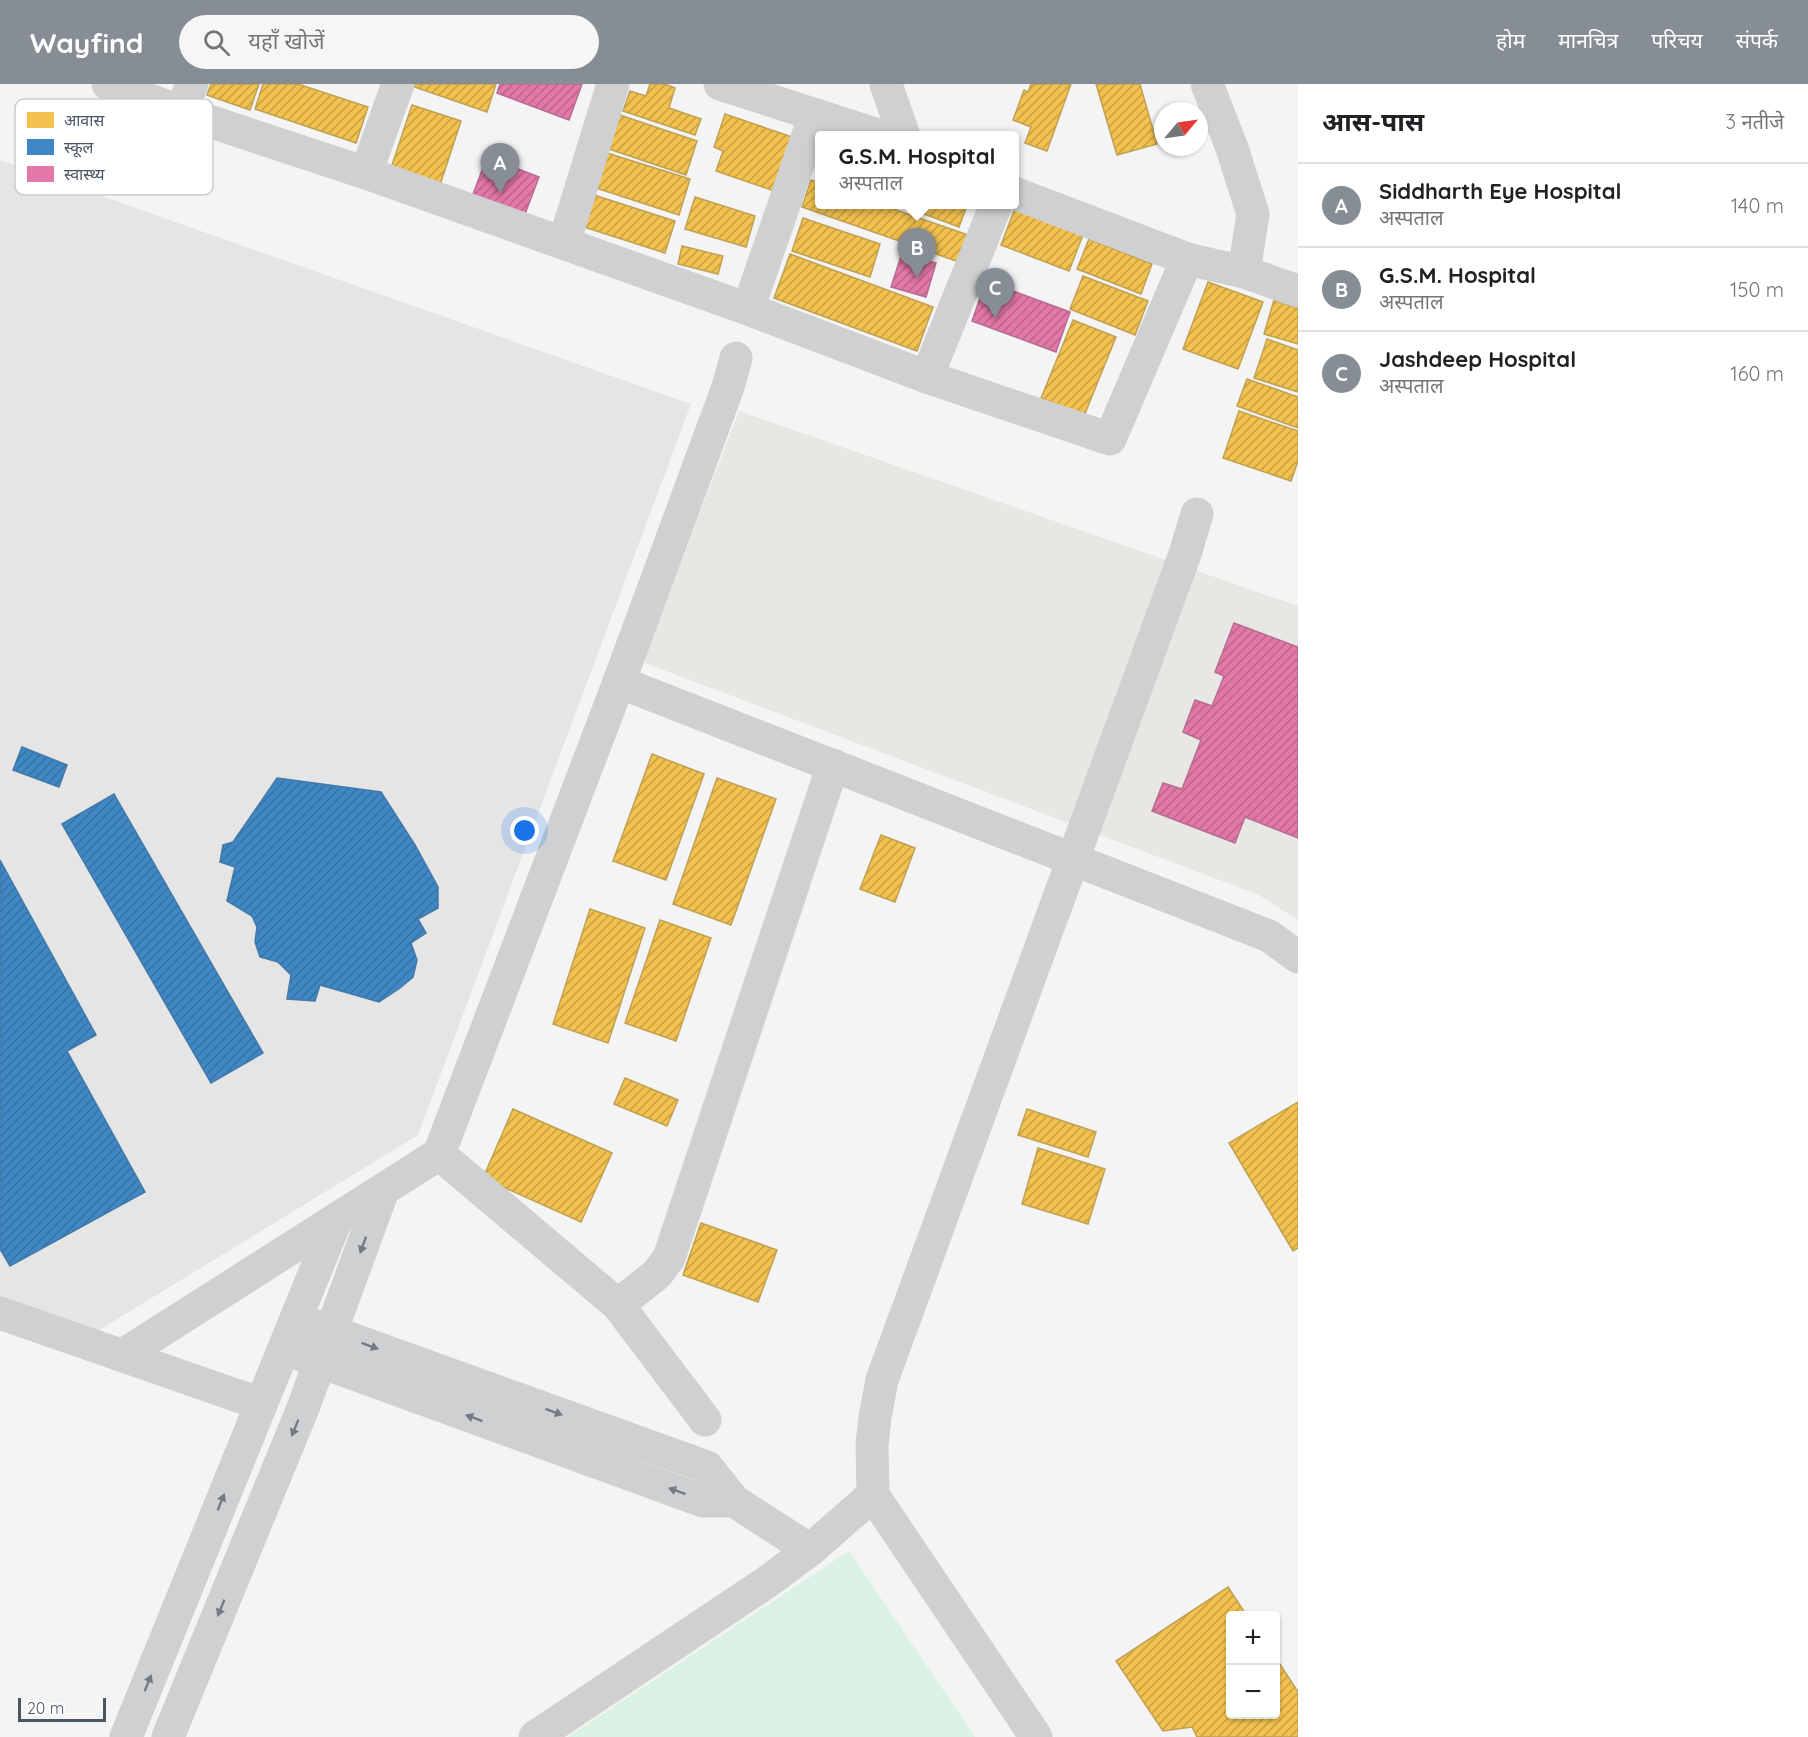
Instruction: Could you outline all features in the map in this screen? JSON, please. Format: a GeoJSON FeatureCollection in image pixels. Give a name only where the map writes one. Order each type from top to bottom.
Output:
{"type":"FeatureCollection","features":[{"type":"Feature","properties":{"kind":"street"},"geometry":{"type":"LineString","coordinates":[[108,84],[187,98]]}},
{"type":"Feature","properties":{"kind":"street"},"geometry":{"type":"LineString","coordinates":[[366,173],[398,84]]}},
{"type":"Feature","properties":{"kind":"street"},"geometry":{"type":"LineString","coordinates":[[564,243],[612,84]]}},
{"type":"Feature","properties":{"kind":"street"},"geometry":{"type":"LineString","coordinates":[[720,84],[868,131]]}},
{"type":"Feature","properties":{"kind":"street"},"geometry":{"type":"LineString","coordinates":[[886,84],[902,131]]}},
{"type":"Feature","properties":{"kind":"street"},"geometry":{"type":"LineString","coordinates":[[1208,84],[1253,214],[1244,272]]}},
{"type":"Feature","properties":{"kind":"street"},"geometry":{"type":"LineString","coordinates":[[213,109],[366,173],[748,309],[927,377],[1110,439],[1187,259]]}},
{"type":"Feature","properties":{"kind":"street"},"geometry":{"type":"LineString","coordinates":[[748,309],[815,115]]}},
{"type":"Feature","properties":{"kind":"street"},"geometry":{"type":"LineString","coordinates":[[1019,196],[1187,259],[1244,272],[1298,291]]}},
{"type":"Feature","properties":{"kind":"street"},"geometry":{"type":"LineString","coordinates":[[927,377],[994,209]]}},
{"type":"Feature","properties":{"kind":"street"},"geometry":{"type":"LineString","coordinates":[[123,1355],[439,1154],[619,682],[728,387],[736,358]]}},
{"type":"Feature","properties":{"kind":"street"},"geometry":{"type":"LineString","coordinates":[[1036,1737],[873,1495],[872,1445],[875,1417],[882,1380],[1185,554],[1197,514]]}},
{"type":"Feature","properties":{"kind":"street"},"geometry":{"type":"LineString","coordinates":[[619,682],[1269,936],[1298,957]]}},
{"type":"Feature","properties":{"kind":"street"},"geometry":{"type":"LineString","coordinates":[[618,1305],[657,1274],[669,1258],[833,765]]}},
{"type":"Feature","properties":{"kind":"street"},"geometry":{"type":"LineString","coordinates":[[439,1154],[618,1305],[705,1420]]}},
{"type":"Feature","properties":{"kind":"street"},"geometry":{"type":"LineString","coordinates":[[168,1737],[303,1408],[383,1190]]}},
{"type":"Feature","properties":{"kind":"street"},"geometry":{"type":"LineString","coordinates":[[126,1737],[336,1220]]}},
{"type":"Feature","properties":{"kind":"street"},"geometry":{"type":"LineString","coordinates":[[0,1313],[261,1404]]}},
{"type":"Feature","properties":{"kind":"street"},"geometry":{"type":"LineString","coordinates":[[296,1319],[707,1467],[734,1501],[810,1550]]}},
{"type":"Feature","properties":{"kind":"street"},"geometry":{"type":"LineString","coordinates":[[283,1349],[703,1501],[734,1501]]}},
{"type":"Feature","properties":{"kind":"street"},"geometry":{"type":"LineString","coordinates":[[535,1737],[767,1582],[810,1550],[873,1495]]}},
{"type":"Feature","properties":{"kind":"shaded area"},"geometry":{"type":"Polygon","coordinates":[[[0,160],[15,165],[15,195],[99,195],[691,404],[418,1135],[88,1337],[0,1305],[0,160]]]}},
{"type":"Feature","properties":{"kind":"shaded area"},"geometry":{"type":"Polygon","coordinates":[[[739,411],[1298,606],[1298,920],[1259,895],[642,662],[739,411]]]}},
{"type":"Feature","properties":{"kind":"green space"},"geometry":{"type":"Polygon","coordinates":[[[849,1551],[975,1737],[568,1737],[849,1551]]]}},
{"type":"Feature","properties":{"kind":"building: आवास"},"geometry":{"type":"Polygon","coordinates":[[[211,84],[259,84],[250,110],[207,95],[211,84]]]}},
{"type":"Feature","properties":{"kind":"building: आवास"},"geometry":{"type":"Polygon","coordinates":[[[263,84],[298,84],[368,107],[356,143],[255,109],[263,84]]]}},
{"type":"Feature","properties":{"kind":"building: आवास"},"geometry":{"type":"Polygon","coordinates":[[[406,84],[496,84],[487,112],[406,84]]]}},
{"type":"Feature","properties":{"kind":"building: आवास"},"geometry":{"type":"Polygon","coordinates":[[[650,84],[665,84],[675,88],[669,108],[701,119],[695,135],[623,111],[630,91],[646,96],[650,84]]]}},
{"type":"Feature","properties":{"kind":"building: आवास"},"geometry":{"type":"Polygon","coordinates":[[[1031,84],[1071,84],[1047,151],[1025,143],[1031,127],[1013,120],[1024,90],[1028,92],[1031,84]]]}},
{"type":"Feature","properties":{"kind":"building: आवास"},"geometry":{"type":"Polygon","coordinates":[[[1096,84],[1140,84],[1154,133],[1154,145],[1117,155],[1096,84]]]}},
{"type":"Feature","properties":{"kind":"building: आवास"},"geometry":{"type":"Polygon","coordinates":[[[412,105],[461,121],[439,188],[390,171],[412,105]]]}},
{"type":"Feature","properties":{"kind":"building: आवास"},"geometry":{"type":"Polygon","coordinates":[[[614,113],[697,141],[686,175],[603,147],[614,113]]]}},
{"type":"Feature","properties":{"kind":"building: आवास"},"geometry":{"type":"Polygon","coordinates":[[[725,114],[798,139],[780,193],[716,171],[723,151],[714,147],[725,114]]]}},
{"type":"Feature","properties":{"kind":"building: आवास"},"geometry":{"type":"Polygon","coordinates":[[[604,152],[690,179],[679,215],[593,187],[604,152]]]}},
{"type":"Feature","properties":{"kind":"building: आवास"},"geometry":{"type":"Polygon","coordinates":[[[811,180],[815,181],[815,209],[893,209],[971,236],[962,263],[802,207],[811,180]]]}},
{"type":"Feature","properties":{"kind":"building: आवास"},"geometry":{"type":"Polygon","coordinates":[[[594,195],[675,221],[665,253],[584,227],[594,195]]]}},
{"type":"Feature","properties":{"kind":"building: आवास"},"geometry":{"type":"Polygon","coordinates":[[[695,197],[755,216],[746,247],[685,229],[695,197]]]}},
{"type":"Feature","properties":{"kind":"building: आवास"},"geometry":{"type":"Polygon","coordinates":[[[911,209],[966,209],[959,227],[911,209]]]}},
{"type":"Feature","properties":{"kind":"building: आवास"},"geometry":{"type":"Polygon","coordinates":[[[1015,209],[1083,235],[1069,271],[1001,245],[1015,209]]]}},
{"type":"Feature","properties":{"kind":"building: आवास"},"geometry":{"type":"Polygon","coordinates":[[[803,218],[880,244],[870,277],[792,251],[803,218]]]}},
{"type":"Feature","properties":{"kind":"building: आवास"},"geometry":{"type":"Polygon","coordinates":[[[1089,239],[1152,264],[1141,294],[1077,269],[1089,239]]]}},
{"type":"Feature","properties":{"kind":"building: आवास"},"geometry":{"type":"Polygon","coordinates":[[[682,246],[723,256],[718,274],[678,264],[682,246]]]}},
{"type":"Feature","properties":{"kind":"building: आवास"},"geometry":{"type":"Polygon","coordinates":[[[790,254],[933,307],[917,351],[774,298],[790,254]]]}},
{"type":"Feature","properties":{"kind":"building: आवास"},"geometry":{"type":"Polygon","coordinates":[[[1083,276],[1148,301],[1135,335],[1070,309],[1083,276]]]}},
{"type":"Feature","properties":{"kind":"building: आवास"},"geometry":{"type":"Polygon","coordinates":[[[1208,282],[1263,302],[1238,369],[1183,349],[1208,282]]]}},
{"type":"Feature","properties":{"kind":"building: आवास"},"geometry":{"type":"Polygon","coordinates":[[[1274,300],[1298,308],[1298,344],[1264,334],[1274,300]]]}},
{"type":"Feature","properties":{"kind":"building: आवास"},"geometry":{"type":"Polygon","coordinates":[[[1073,320],[1116,337],[1084,416],[1041,398],[1073,320]]]}},
{"type":"Feature","properties":{"kind":"building: आवास"},"geometry":{"type":"Polygon","coordinates":[[[1267,339],[1298,350],[1298,392],[1254,378],[1267,339]]]}},
{"type":"Feature","properties":{"kind":"building: आवास"},"geometry":{"type":"Polygon","coordinates":[[[1247,379],[1298,397],[1298,428],[1237,406],[1247,379]]]}},
{"type":"Feature","properties":{"kind":"building: आवास"},"geometry":{"type":"Polygon","coordinates":[[[1239,411],[1298,431],[1298,461],[1291,481],[1223,458],[1239,411]]]}},
{"type":"Feature","properties":{"kind":"building: आवास"},"geometry":{"type":"Polygon","coordinates":[[[652,754],[704,774],[666,880],[613,861],[652,754]]]}},
{"type":"Feature","properties":{"kind":"building: आवास"},"geometry":{"type":"Polygon","coordinates":[[[717,778],[776,799],[731,925],[673,904],[717,778]]]}},
{"type":"Feature","properties":{"kind":"building: आवास"},"geometry":{"type":"Polygon","coordinates":[[[881,835],[915,848],[895,902],[860,889],[881,835]]]}},
{"type":"Feature","properties":{"kind":"building: आवास"},"geometry":{"type":"Polygon","coordinates":[[[590,909],[645,928],[608,1043],[553,1024],[590,909]]]}},
{"type":"Feature","properties":{"kind":"building: आवास"},"geometry":{"type":"Polygon","coordinates":[[[660,920],[711,938],[676,1041],[625,1023],[660,920]]]}},
{"type":"Feature","properties":{"kind":"building: आवास"},"geometry":{"type":"Polygon","coordinates":[[[625,1078],[678,1100],[667,1126],[614,1104],[625,1078]]]}},
{"type":"Feature","properties":{"kind":"building: आवास"},"geometry":{"type":"Polygon","coordinates":[[[1298,1102],[1298,1248],[1293,1251],[1229,1143],[1298,1102]]]}},
{"type":"Feature","properties":{"kind":"building: आवास"},"geometry":{"type":"Polygon","coordinates":[[[513,1109],[612,1153],[581,1222],[483,1178],[513,1109]]]}},
{"type":"Feature","properties":{"kind":"building: आवास"},"geometry":{"type":"Polygon","coordinates":[[[1027,1109],[1096,1132],[1088,1157],[1018,1135],[1027,1109]]]}},
{"type":"Feature","properties":{"kind":"building: आवास"},"geometry":{"type":"Polygon","coordinates":[[[1038,1148],[1105,1169],[1088,1224],[1022,1204],[1038,1148]]]}},
{"type":"Feature","properties":{"kind":"building: आवास"},"geometry":{"type":"Polygon","coordinates":[[[701,1223],[777,1250],[758,1302],[683,1275],[701,1223]]]}},
{"type":"Feature","properties":{"kind":"building: आवास"},"geometry":{"type":"Polygon","coordinates":[[[1228,1587],[1244,1611],[1226,1611],[1226,1719],[1280,1719],[1280,1664],[1298,1692],[1298,1737],[1197,1737],[1192,1727],[1163,1731],[1116,1661],[1228,1587]]]}},
{"type":"Feature","properties":{"kind":"building: स्कूल"},"geometry":{"type":"Polygon","coordinates":[[[22,747],[67,765],[59,787],[13,770],[22,747]]]}},
{"type":"Feature","properties":{"kind":"building: स्कूल"},"geometry":{"type":"Polygon","coordinates":[[[277,778],[381,792],[415,845],[438,887],[438,908],[418,919],[426,933],[411,943],[417,960],[413,977],[379,1002],[320,985],[315,1001],[287,999],[291,975],[278,962],[260,957],[255,942],[257,927],[252,916],[227,901],[235,867],[220,862],[223,845],[233,842],[277,778]]]}},
{"type":"Feature","properties":{"kind":"building: स्कूल"},"geometry":{"type":"Polygon","coordinates":[[[114,794],[263,1053],[211,1083],[62,824],[114,794]]]}},
{"type":"Feature","properties":{"kind":"building: स्कूल"},"geometry":{"type":"Polygon","coordinates":[[[0,860],[96,1035],[67,1051],[145,1192],[10,1266],[0,1249],[0,860]]]}},
{"type":"Feature","properties":{"kind":"building: स्वास्थ्य"},"geometry":{"type":"Polygon","coordinates":[[[500,84],[582,84],[569,120],[497,93],[500,84]]]}},
{"type":"Feature","properties":{"kind":"building: स्वास्थ्य"},"geometry":{"type":"Polygon","coordinates":[[[487,157],[539,177],[522,222],[470,202],[487,157]]]}},
{"type":"Feature","properties":{"kind":"building: स्वास्थ्य"},"geometry":{"type":"Polygon","coordinates":[[[902,253],[936,263],[926,297],[891,287],[902,253]]]}},
{"type":"Feature","properties":{"kind":"building: स्वास्थ्य"},"geometry":{"type":"Polygon","coordinates":[[[986,281],[1070,312],[1056,352],[972,321],[986,281]]]}},
{"type":"Feature","properties":{"kind":"building: स्वास्थ्य"},"geometry":{"type":"Polygon","coordinates":[[[1234,623],[1298,647],[1298,838],[1245,817],[1235,843],[1152,811],[1163,783],[1182,789],[1201,740],[1183,732],[1195,700],[1212,706],[1224,676],[1215,672],[1234,623]]]}},
{"type":"Feature","properties":{"kind":"place","name":"Siddharth Eye Hospital"},"geometry":{"type":"Point","coordinates":[500,193]}},
{"type":"Feature","properties":{"kind":"place","name":"G.S.M. Hospital"},"geometry":{"type":"Point","coordinates":[917,278]}},
{"type":"Feature","properties":{"kind":"place","name":"Jashdeep Hospital"},"geometry":{"type":"Point","coordinates":[995,318]}}]}
